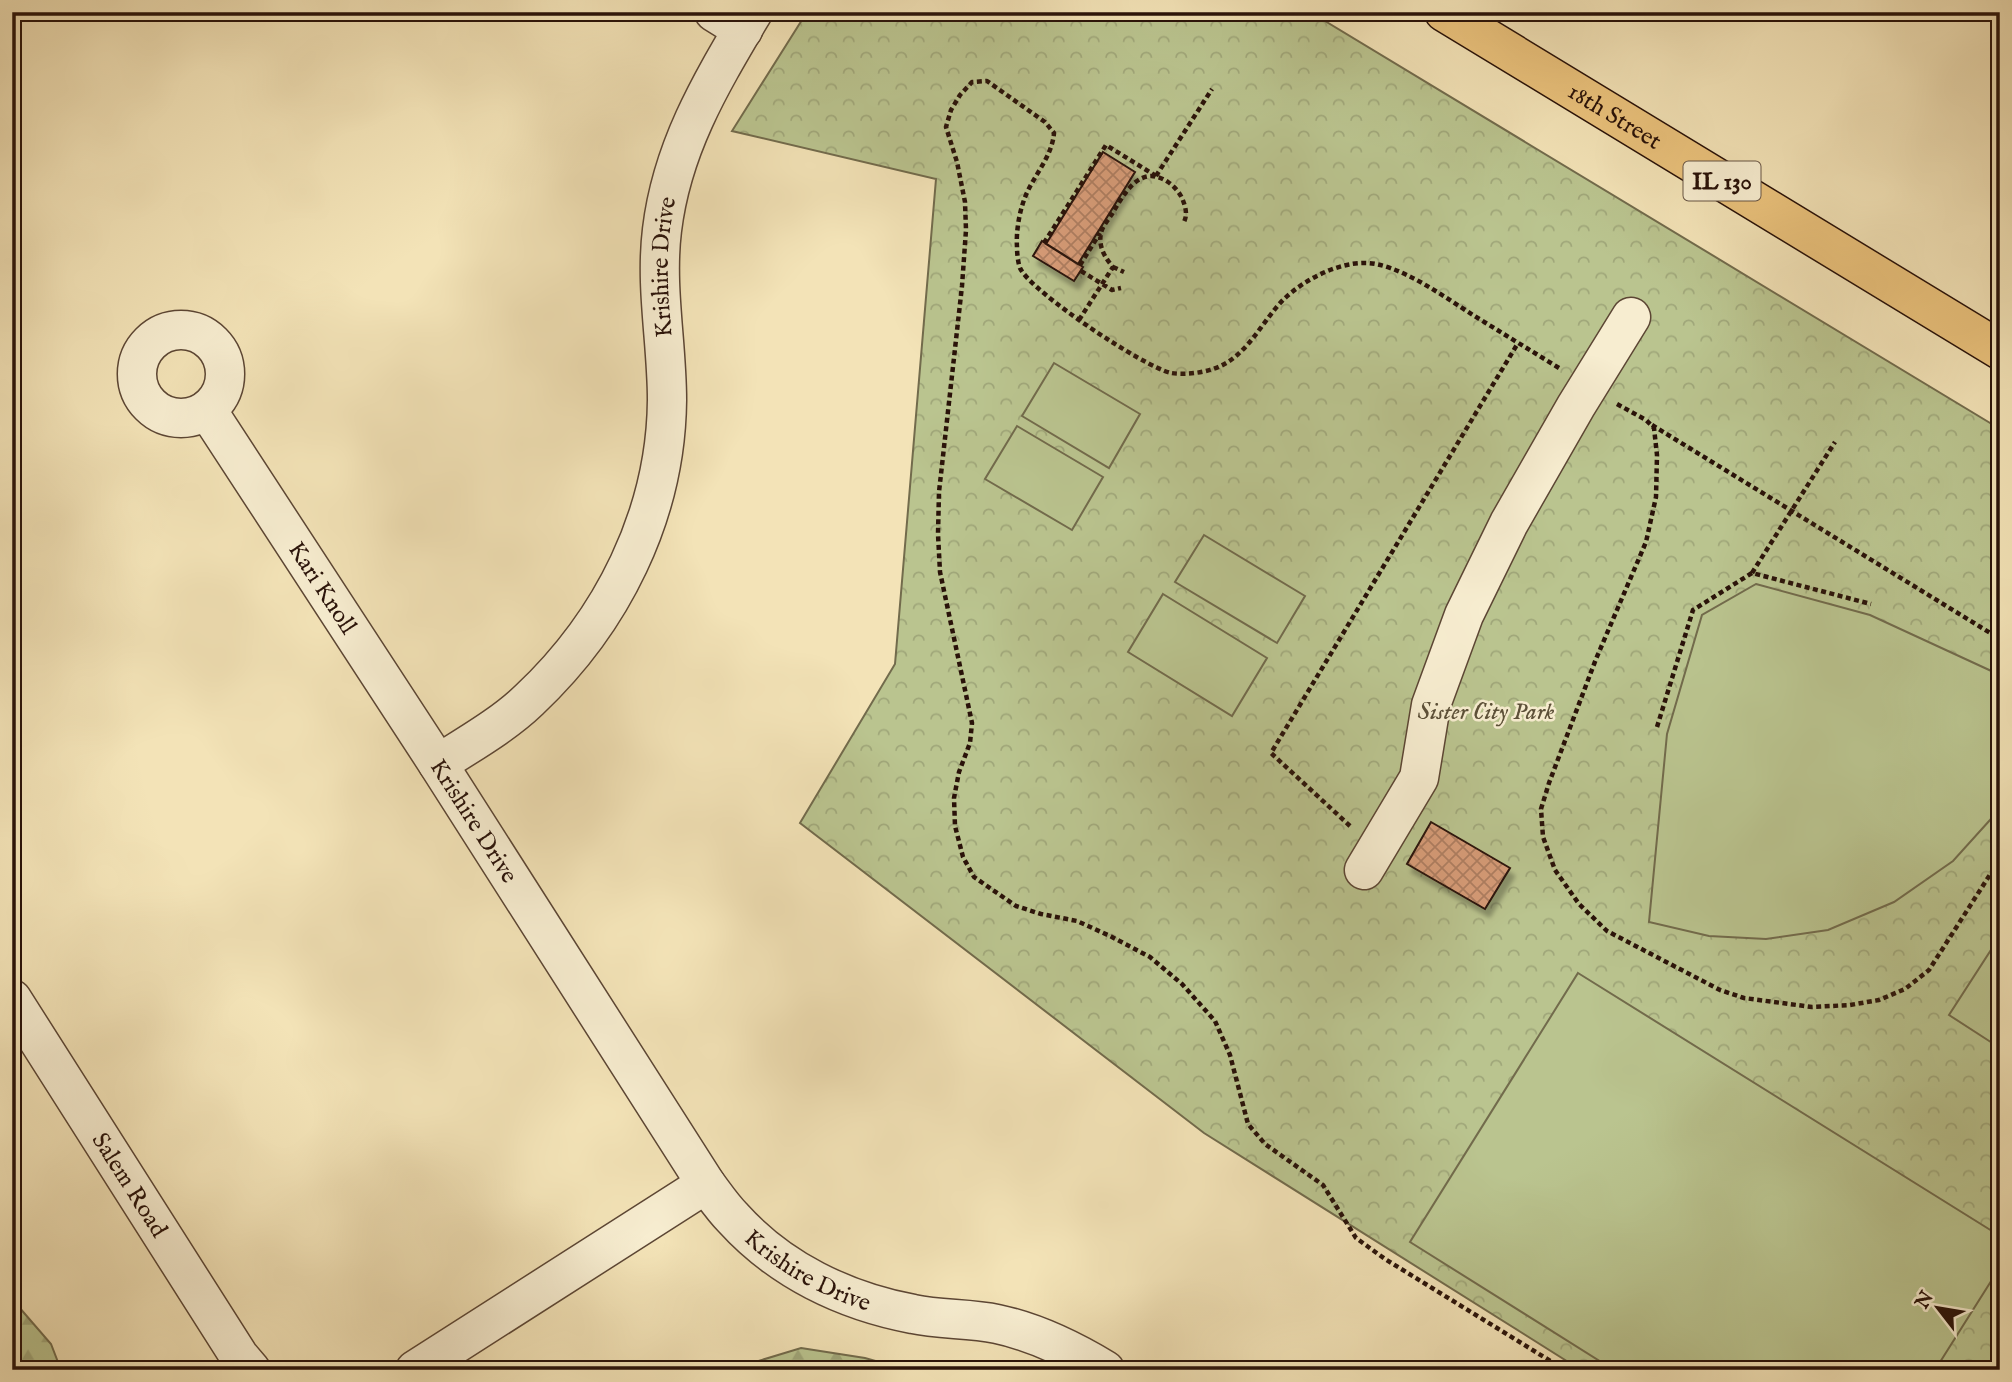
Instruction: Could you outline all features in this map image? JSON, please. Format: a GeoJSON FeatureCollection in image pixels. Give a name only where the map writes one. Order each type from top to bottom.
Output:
{"type":"FeatureCollection","features":[{"type":"Feature","properties":{"kind":"main road","name":"18th Street"},"geometry":{"type":"LineString","coordinates":[[1444,12],[2000,350]]}},
{"type":"Feature","properties":{"kind":"street","name":"Krishire Drive"},"geometry":{"type":"LineString","coordinates":[[737,18],[719,69],[691,124],[673,177],[662,230],[659,291],[667,400],[662,457],[648,517],[626,571],[600,617],[569,659],[528,701],[439,764],[706,1184],[733,1218],[760,1244],[808,1279],[858,1301],[914,1315],[998,1324],[1047,1339],[1105,1370]]}},
{"type":"Feature","properties":{"kind":"street"},"geometry":{"type":"LineString","coordinates":[[1370,860],[1419,778],[1431,705],[1464,615],[1509,523],[1631,317]]}},
{"type":"Feature","properties":{"kind":"street","name":"Kari Knoll"},"geometry":{"type":"LineString","coordinates":[[207,410],[439,764]]}},
{"type":"Feature","properties":{"kind":"street","name":"Salem Road"},"geometry":{"type":"LineString","coordinates":[[12,999],[251,1370]]}},
{"type":"Feature","properties":{"kind":"street"},"geometry":{"type":"LineString","coordinates":[[415,1370],[706,1184]]}},
{"type":"Feature","properties":{"kind":"path"},"geometry":{"type":"LineString","coordinates":[[1565,1370],[1385,1259],[1356,1238],[1323,1185],[1265,1144],[1248,1124],[1230,1055],[1215,1021],[1182,984],[1150,957],[1110,936],[1077,921],[1016,906],[974,877],[963,857],[955,826],[954,798],[959,772],[970,743],[972,723],[940,572],[938,534],[939,492],[966,230],[965,202],[946,127],[950,110],[972,82],[988,81],[1045,122],[1054,133],[1053,147],[1024,200],[1018,225],[1020,269],[1037,287],[1079,320],[1154,367],[1173,373],[1214,369],[1238,356],[1284,299],[1309,280],[1337,268],[1365,263],[1386,266],[1420,282],[2000,639]]}},
{"type":"Feature","properties":{"kind":"path"},"geometry":{"type":"LineString","coordinates":[[1121,288],[1112,290],[1080,268],[1127,190],[1137,180],[1156,176],[1212,89]]}},
{"type":"Feature","properties":{"kind":"path"},"geometry":{"type":"LineString","coordinates":[[1044,243],[1105,145],[1173,186],[1181,195],[1187,210],[1183,224]]}},
{"type":"Feature","properties":{"kind":"path"},"geometry":{"type":"LineString","coordinates":[[1101,232],[1104,258],[1113,267],[1124,272]]}},
{"type":"Feature","properties":{"kind":"path"},"geometry":{"type":"LineString","coordinates":[[1079,320],[1113,267]]}},
{"type":"Feature","properties":{"kind":"path"},"geometry":{"type":"LineString","coordinates":[[1370,860],[1271,753],[1518,343]]}},
{"type":"Feature","properties":{"kind":"path"},"geometry":{"type":"LineString","coordinates":[[1646,421],[1654,428],[1657,455],[1656,497],[1646,542],[1596,659],[1541,809],[1543,837],[1555,870],[1579,904],[1607,931],[1720,990],[1744,998],[1812,1007],[1850,1006],[1879,1000],[1905,989],[1928,970],[2000,859]]}},
{"type":"Feature","properties":{"kind":"path"},"geometry":{"type":"LineString","coordinates":[[1657,727],[1692,610],[1752,573],[1835,442]]}},
{"type":"Feature","properties":{"kind":"path"},"geometry":{"type":"LineString","coordinates":[[1752,573],[1871,604]]}},
{"type":"Feature","properties":{"kind":"green space","name":"Sister City Park"},"geometry":{"type":"Polygon","coordinates":[[[807,12],[1310,12],[2000,429],[2000,1370],[1581,1370],[1204,1133],[800,823],[895,664],[936,179],[732,131],[807,12]]]}},
{"type":"Feature","properties":{"kind":"green space"},"geometry":{"type":"Polygon","coordinates":[[[1054,363],[1140,414],[1109,468],[1022,416],[1054,363]]]}},
{"type":"Feature","properties":{"kind":"green space"},"geometry":{"type":"Polygon","coordinates":[[[1017,426],[1103,477],[1072,530],[985,479],[1017,426]]]}},
{"type":"Feature","properties":{"kind":"green space"},"geometry":{"type":"Polygon","coordinates":[[[1204,535],[1305,596],[1277,643],[1175,582],[1204,535]]]}},
{"type":"Feature","properties":{"kind":"green space"},"geometry":{"type":"Polygon","coordinates":[[[1756,584],[1870,615],[2000,675],[1999,810],[1953,861],[1894,902],[1828,930],[1766,939],[1709,936],[1649,922],[1667,734],[1702,615],[1756,584]]]}},
{"type":"Feature","properties":{"kind":"green space"},"geometry":{"type":"Polygon","coordinates":[[[1163,594],[1267,658],[1232,716],[1128,652],[1163,594]]]}},
{"type":"Feature","properties":{"kind":"green space"},"geometry":{"type":"Polygon","coordinates":[[[2000,936],[2000,1048],[1949,1015],[2000,936]]]}},
{"type":"Feature","properties":{"kind":"green space"},"geometry":{"type":"Polygon","coordinates":[[[1578,973],[2000,1236],[2000,1267],[1935,1370],[1614,1370],[1410,1242],[1578,973]]]}},
{"type":"Feature","properties":{"kind":"green space"},"geometry":{"type":"Polygon","coordinates":[[[12,1299],[51,1344],[61,1370],[12,1370],[12,1299]]]}},
{"type":"Feature","properties":{"kind":"green space"},"geometry":{"type":"Polygon","coordinates":[[[801,1348],[865,1358],[907,1370],[729,1370],[801,1348]]]}},
{"type":"Feature","properties":{"kind":"building"},"geometry":{"type":"Polygon","coordinates":[[[1103,152],[1135,172],[1078,264],[1046,244],[1103,152]]]}},
{"type":"Feature","properties":{"kind":"building"},"geometry":{"type":"Polygon","coordinates":[[[1042,241],[1083,267],[1074,281],[1033,256],[1042,241]]]}},
{"type":"Feature","properties":{"kind":"building"},"geometry":{"type":"Polygon","coordinates":[[[1431,822],[1510,868],[1485,909],[1407,864],[1431,822]]]}}]}
